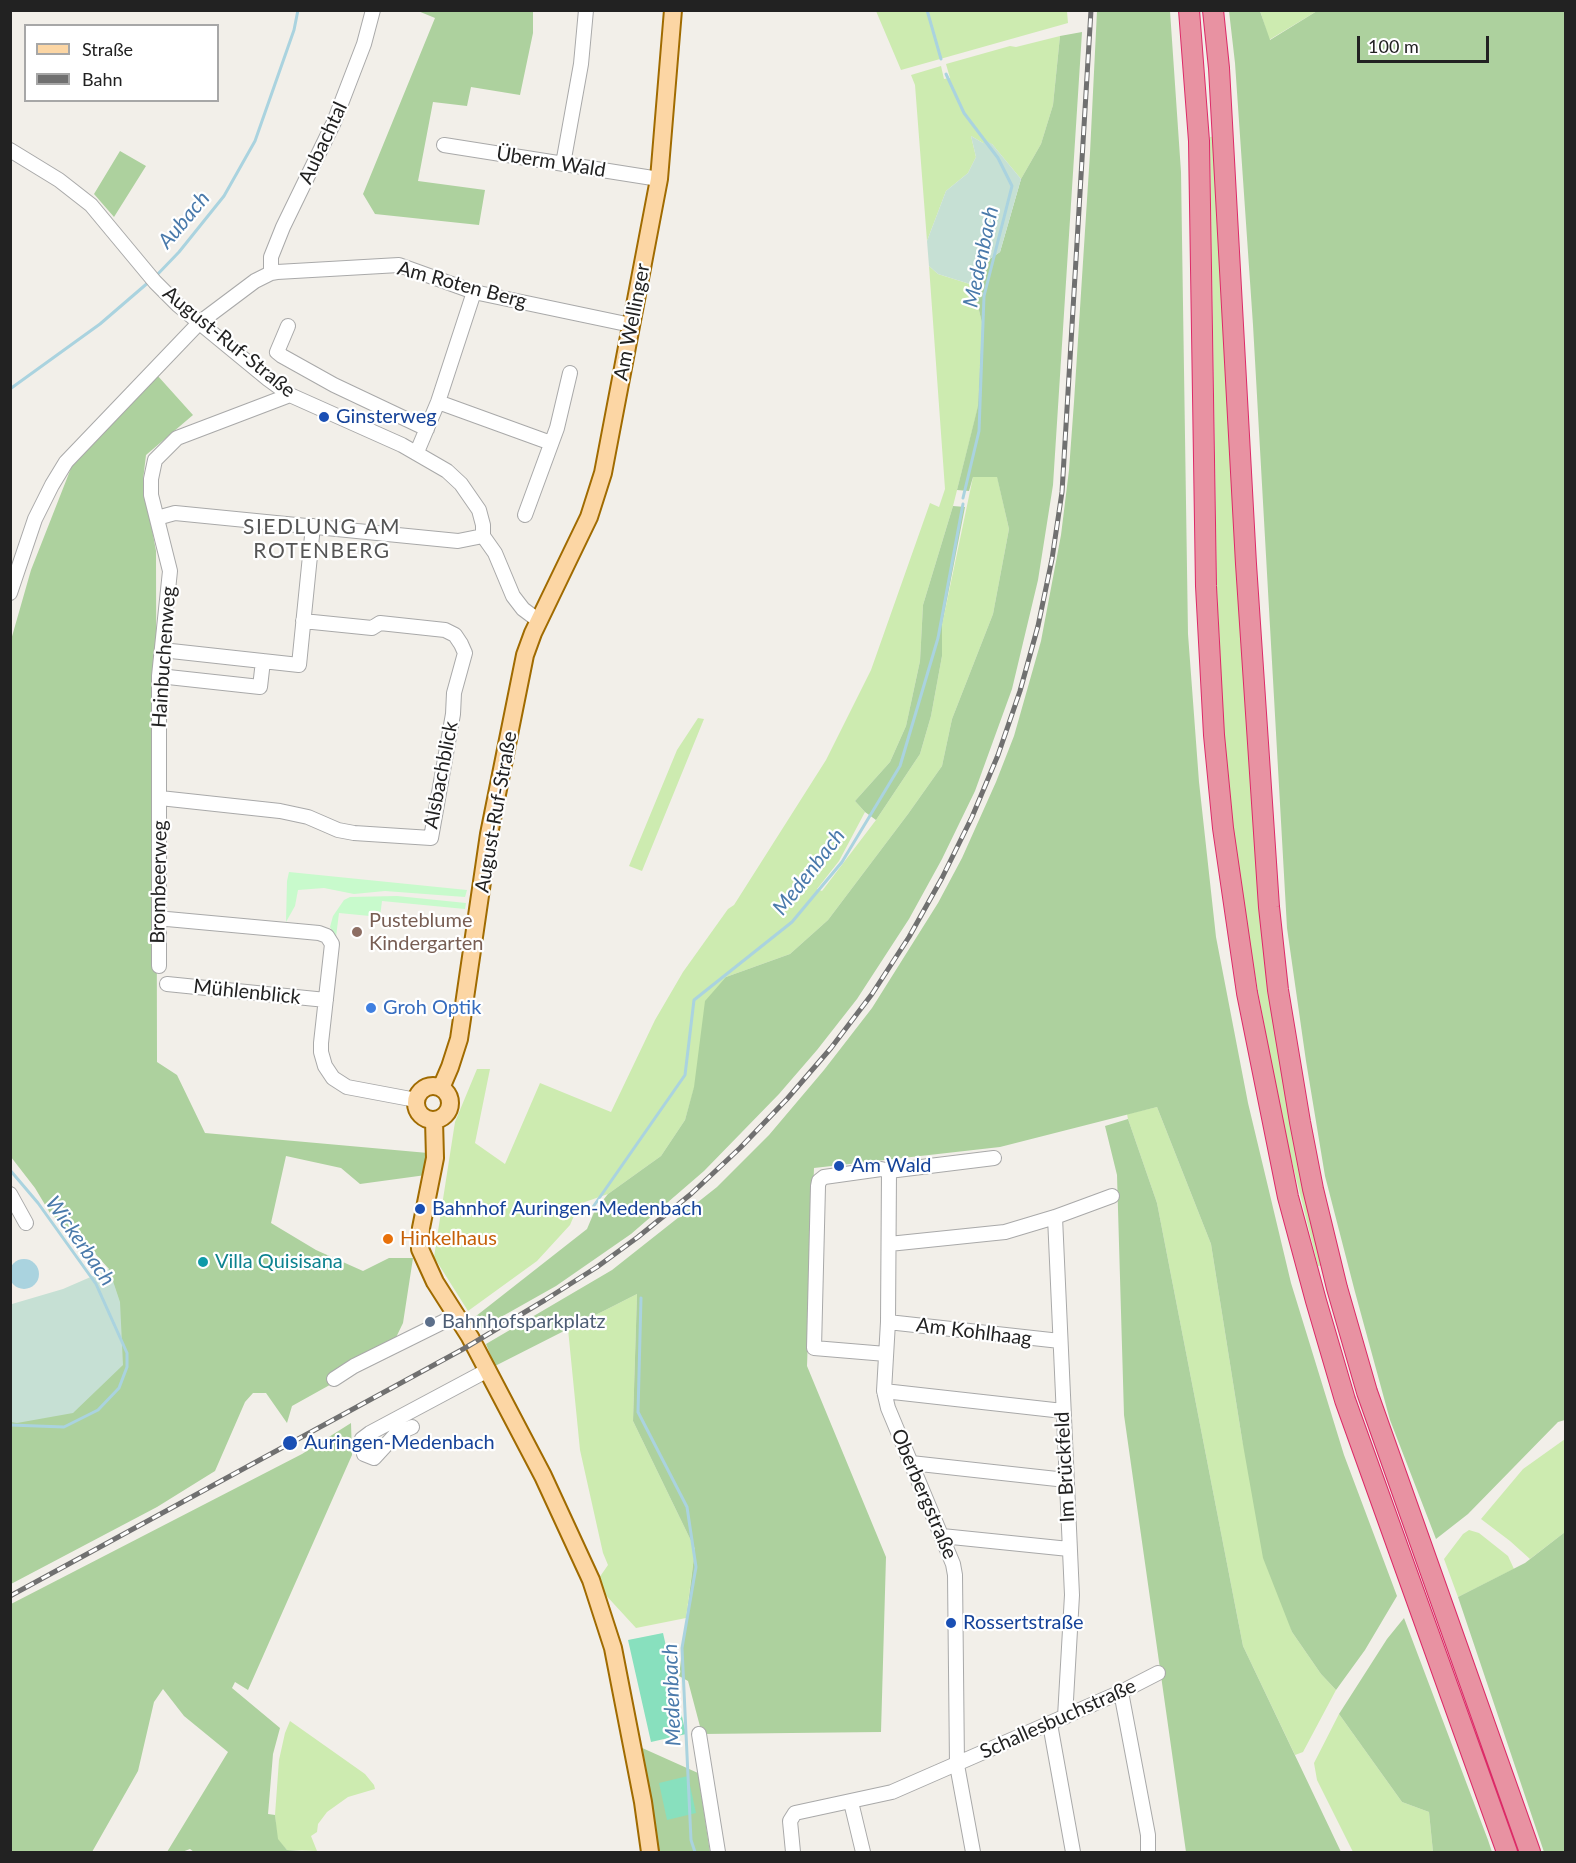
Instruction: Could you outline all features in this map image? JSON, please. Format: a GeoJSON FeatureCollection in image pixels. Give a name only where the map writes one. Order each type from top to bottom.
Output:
{"type":"FeatureCollection","features":[{"type":"Feature","properties":{"kind":"highway"},"geometry":{"type":"LineString","coordinates":[[1189,10],[1199,141],[1206,586],[1214,735],[1246,993],[1273,1127],[1316,1300],[1345,1400],[1507,1852]]}},
{"type":"Feature","properties":{"kind":"highway"},"geometry":{"type":"LineString","coordinates":[[1213,10],[1222,114],[1263,824],[1278,990],[1313,1189],[1337,1288],[1367,1392],[1530,1852]]}},
{"type":"Feature","properties":{"kind":"main road","name":"Am Wellinger"},"geometry":{"type":"LineString","coordinates":[[521,676],[529,644],[589,518],[603,473],[659,179],[673,10]]}},
{"type":"Feature","properties":{"kind":"main road","name":"August-Ruf-Straße"},"geometry":{"type":"LineString","coordinates":[[441,1088],[459,1039],[489,834],[521,676]]}},
{"type":"Feature","properties":{"kind":"main road"},"geometry":{"type":"LineString","coordinates":[[436,1086],[441,1088],[447,1094],[450,1107],[442,1118],[429,1120],[420,1115],[417,1110],[417,1095],[425,1088],[436,1086]]}},
{"type":"Feature","properties":{"kind":"main road"},"geometry":{"type":"LineString","coordinates":[[434,1120],[435,1158],[421,1228],[420,1249],[435,1282],[457,1315],[488,1370],[543,1476],[591,1580],[604,1617],[619,1677],[643,1802],[650,1852]]}},
{"type":"Feature","properties":{"kind":"street","name":"Aubachtal"},"geometry":{"type":"LineString","coordinates":[[271,273],[271,257],[283,227],[334,122],[350,83],[373,10]]}},
{"type":"Feature","properties":{"kind":"street"},"geometry":{"type":"LineString","coordinates":[[563,164],[581,64],[586,10]]}},
{"type":"Feature","properties":{"kind":"street","name":"Überm Wald"},"geometry":{"type":"LineString","coordinates":[[444,145],[659,179]]}},
{"type":"Feature","properties":{"kind":"street","name":"August-Ruf-Straße"},"geometry":{"type":"LineString","coordinates":[[10,150],[59,180],[91,205],[152,278],[199,322],[290,395],[417,452],[447,471],[472,497],[479,510],[483,536],[495,553],[517,603],[539,621]]}},
{"type":"Feature","properties":{"kind":"street","name":"Am Roten Berg"},"geometry":{"type":"LineString","coordinates":[[10,593],[35,519],[66,462],[199,322],[255,281],[271,273],[399,265],[474,292],[631,325]]}},
{"type":"Feature","properties":{"kind":"street"},"geometry":{"type":"LineString","coordinates":[[417,452],[438,402],[474,292]]}},
{"type":"Feature","properties":{"kind":"street"},"geometry":{"type":"LineString","coordinates":[[288,326],[277,352],[282,356],[334,385],[427,429]]}},
{"type":"Feature","properties":{"kind":"street"},"geometry":{"type":"LineString","coordinates":[[525,515],[551,443],[570,373]]}},
{"type":"Feature","properties":{"kind":"street","name":"Hainbuchenweg"},"geometry":{"type":"LineString","coordinates":[[160,798],[159,675],[170,571],[152,495],[151,479],[155,460],[177,438],[290,395]]}},
{"type":"Feature","properties":{"kind":"street"},"geometry":{"type":"LineString","coordinates":[[438,402],[551,443]]}},
{"type":"Feature","properties":{"kind":"street"},"geometry":{"type":"LineString","coordinates":[[157,518],[175,513],[458,541],[483,536]]}},
{"type":"Feature","properties":{"kind":"street"},"geometry":{"type":"LineString","coordinates":[[162,650],[299,665],[313,526]]}},
{"type":"Feature","properties":{"kind":"street","name":"Alsbachblick"},"geometry":{"type":"LineString","coordinates":[[160,798],[280,811],[308,817],[338,830],[431,838],[453,714],[454,693],[465,653],[461,644],[455,635],[445,630],[380,623],[372,628],[303,621]]}},
{"type":"Feature","properties":{"kind":"street"},"geometry":{"type":"LineString","coordinates":[[159,675],[260,687],[263,661]]}},
{"type":"Feature","properties":{"kind":"street","name":"Brombeerweg"},"geometry":{"type":"LineString","coordinates":[[159,966],[157,918],[160,798]]}},
{"type":"Feature","properties":{"kind":"street"},"geometry":{"type":"LineString","coordinates":[[167,919],[323,934],[330,939],[332,944],[321,1052],[325,1066],[333,1078],[346,1087],[416,1100]]}},
{"type":"Feature","properties":{"kind":"street","name":"Mühlenblick"},"geometry":{"type":"LineString","coordinates":[[167,984],[326,1000]]}},
{"type":"Feature","properties":{"kind":"street"},"geometry":{"type":"LineString","coordinates":[[886,1354],[814,1348],[819,1181],[824,1177],[881,1169],[889,1171],[994,1158]]}},
{"type":"Feature","properties":{"kind":"street","name":"Oberbergstraße"},"geometry":{"type":"LineString","coordinates":[[889,1171],[888,1322],[884,1391],[888,1408],[953,1564],[957,1765],[973,1852]]}},
{"type":"Feature","properties":{"kind":"street"},"geometry":{"type":"LineString","coordinates":[[10,1194],[26,1223]]}},
{"type":"Feature","properties":{"kind":"street"},"geometry":{"type":"LineString","coordinates":[[889,1244],[1005,1232],[1112,1196]]}},
{"type":"Feature","properties":{"kind":"street","name":"Im Brückfeld"},"geometry":{"type":"LineString","coordinates":[[1055,1217],[1072,1595],[1065,1717]]}},
{"type":"Feature","properties":{"kind":"street"},"geometry":{"type":"LineString","coordinates":[[334,1379],[354,1366],[457,1315]]}},
{"type":"Feature","properties":{"kind":"street","name":"Am Kohlhaag"},"geometry":{"type":"LineString","coordinates":[[888,1322],[1060,1341]]}},
{"type":"Feature","properties":{"kind":"street"},"geometry":{"type":"LineString","coordinates":[[412,1427],[396,1434],[378,1459],[364,1454],[362,1439],[370,1433],[488,1370]]}},
{"type":"Feature","properties":{"kind":"street"},"geometry":{"type":"LineString","coordinates":[[884,1391],[1063,1411]]}},
{"type":"Feature","properties":{"kind":"street"},"geometry":{"type":"LineString","coordinates":[[911,1463],[1066,1480]]}},
{"type":"Feature","properties":{"kind":"street"},"geometry":{"type":"LineString","coordinates":[[942,1536],[1069,1549]]}},
{"type":"Feature","properties":{"kind":"street","name":"Schallesbuchstraße"},"geometry":{"type":"LineString","coordinates":[[793,1852],[790,1821],[795,1813],[892,1791],[1050,1724],[1158,1673]]}},
{"type":"Feature","properties":{"kind":"street"},"geometry":{"type":"LineString","coordinates":[[1121,1692],[1148,1835],[1148,1852]]}},
{"type":"Feature","properties":{"kind":"street"},"geometry":{"type":"LineString","coordinates":[[1050,1724],[1073,1852]]}},
{"type":"Feature","properties":{"kind":"street"},"geometry":{"type":"LineString","coordinates":[[699,1734],[718,1852]]}},
{"type":"Feature","properties":{"kind":"street"},"geometry":{"type":"LineString","coordinates":[[851,1802],[862,1852]]}},
{"type":"Feature","properties":{"kind":"green space"},"geometry":{"type":"Polygon","coordinates":[[[1260,10],[1317,11],[1269,40],[1260,10]]]}},
{"type":"Feature","properties":{"kind":"green space"},"geometry":{"type":"Polygon","coordinates":[[[418,11],[533,11],[533,33],[520,95],[471,87],[467,106],[433,102],[418,181],[485,190],[479,225],[375,214],[363,194],[435,18],[418,11]]]}},
{"type":"Feature","properties":{"kind":"green space"},"geometry":{"type":"Polygon","coordinates":[[[876,11],[1067,11],[1068,23],[901,70],[876,11]]]}},
{"type":"Feature","properties":{"kind":"green space"},"geometry":{"type":"Polygon","coordinates":[[[1097,11],[1170,11],[1181,172],[1188,634],[1199,782],[1216,937],[1248,1103],[1291,1283],[1344,1455],[1397,1596],[1365,1650],[1336,1690],[1321,1674],[1292,1632],[1263,1558],[1211,1244],[1157,1107],[1000,1147],[814,1168],[807,1366],[886,1557],[881,1732],[702,1734],[688,1681],[679,1676],[695,1549],[633,1421],[637,1294],[495,1366],[486,1344],[612,1270],[717,1187],[769,1135],[872,1008],[938,903],[962,858],[1014,736],[1041,641],[1061,535],[1074,402],[1097,11]]]}},
{"type":"Feature","properties":{"kind":"green space"},"geometry":{"type":"Polygon","coordinates":[[[1229,11],[1260,11],[1270,40],[1317,11],[1565,11],[1565,1420],[1558,1422],[1468,1514],[1436,1539],[1390,1420],[1325,1176],[1287,928],[1253,325],[1235,63],[1229,11]]]}},
{"type":"Feature","properties":{"kind":"green space"},"geometry":{"type":"Polygon","coordinates":[[[1082,32],[1053,485],[1038,580],[1012,689],[975,791],[942,859],[909,919],[857,999],[779,1094],[704,1171],[631,1234],[556,1286],[478,1330],[471,1320],[587,1229],[595,1210],[608,1194],[661,1156],[685,1120],[694,1087],[705,1001],[726,977],[790,954],[828,920],[942,766],[952,719],[993,614],[1009,529],[997,477],[973,477],[969,491],[957,490],[978,406],[982,323],[973,285],[981,265],[1000,252],[1021,179],[1041,144],[1053,105],[1060,36],[1082,32]]]}},
{"type":"Feature","properties":{"kind":"green space"},"geometry":{"type":"Polygon","coordinates":[[[1060,36],[1053,105],[1041,144],[1021,179],[992,144],[983,143],[971,136],[976,157],[968,173],[946,191],[927,241],[915,85],[911,75],[941,66],[944,79],[950,78],[946,64],[1010,46],[1016,47],[1060,36]]]}},
{"type":"Feature","properties":{"kind":"green space"},"geometry":{"type":"Polygon","coordinates":[[[971,136],[983,143],[987,141],[992,144],[1021,179],[1000,252],[981,265],[973,285],[938,274],[929,266],[927,241],[946,191],[968,173],[976,157],[971,136]]]}},
{"type":"Feature","properties":{"kind":"green space"},"geometry":{"type":"Polygon","coordinates":[[[1216,136],[1254,823],[1325,1265],[1318,1266],[1283,1126],[1243,907],[1224,734],[1217,589],[1210,137],[1216,136]]]}},
{"type":"Feature","properties":{"kind":"green space"},"geometry":{"type":"Polygon","coordinates":[[[120,151],[146,166],[114,217],[94,194],[120,151]]]}},
{"type":"Feature","properties":{"kind":"green space"},"geometry":{"type":"Polygon","coordinates":[[[929,266],[938,274],[973,285],[982,323],[978,407],[953,506],[923,605],[920,661],[906,726],[890,762],[855,801],[865,812],[839,861],[817,889],[822,891],[876,820],[920,754],[931,716],[942,656],[942,625],[973,477],[997,476],[1009,529],[993,614],[952,719],[942,766],[828,920],[790,954],[726,977],[685,1120],[661,1156],[608,1194],[579,1204],[570,1225],[537,1261],[468,1311],[434,1257],[455,1122],[477,1069],[490,1069],[475,1143],[505,1164],[540,1083],[611,1112],[655,1020],[683,972],[728,909],[734,905],[826,760],[871,670],[930,503],[939,507],[945,489],[929,266]]]}},
{"type":"Feature","properties":{"kind":"green space"},"geometry":{"type":"Polygon","coordinates":[[[157,375],[193,415],[146,455],[143,480],[156,551],[157,1062],[177,1075],[205,1133],[428,1153],[426,1175],[360,1184],[341,1168],[286,1156],[271,1223],[316,1250],[363,1271],[389,1258],[413,1258],[403,1323],[389,1352],[292,1406],[287,1423],[266,1393],[253,1393],[245,1402],[215,1471],[157,1507],[11,1584],[11,1422],[17,1422],[109,1269],[89,1247],[50,1213],[35,1188],[11,1157],[11,640],[31,570],[73,463],[157,375]]]}},
{"type":"Feature","properties":{"kind":"green space"},"geometry":{"type":"Polygon","coordinates":[[[953,506],[965,507],[942,625],[942,656],[931,716],[920,754],[876,820],[855,801],[890,762],[906,726],[920,661],[923,605],[953,506]]]}},
{"type":"Feature","properties":{"kind":"green space"},"geometry":{"type":"Polygon","coordinates":[[[698,718],[704,719],[642,871],[629,866],[677,750],[698,718]]]}},
{"type":"Feature","properties":{"kind":"green space"},"geometry":{"type":"Polygon","coordinates":[[[289,872],[467,890],[465,897],[385,891],[354,894],[324,888],[298,890],[295,906],[286,922],[289,872]]]}},
{"type":"Feature","properties":{"kind":"green space"},"geometry":{"type":"Polygon","coordinates":[[[397,896],[466,903],[465,909],[382,901],[380,917],[339,913],[336,937],[330,927],[333,916],[344,900],[350,897],[397,896]]]}},
{"type":"Feature","properties":{"kind":"green space"},"geometry":{"type":"Polygon","coordinates":[[[1157,1107],[1211,1244],[1242,1439],[1292,1632],[1321,1674],[1336,1690],[1303,1752],[1295,1755],[1243,1646],[1157,1203],[1128,1119],[1127,1114],[1157,1107]]]}},
{"type":"Feature","properties":{"kind":"green space"},"geometry":{"type":"Polygon","coordinates":[[[1128,1119],[1157,1203],[1243,1646],[1341,1852],[1186,1852],[1124,1415],[1117,1175],[1105,1126],[1128,1119]]]}},
{"type":"Feature","properties":{"kind":"green space"},"geometry":{"type":"Polygon","coordinates":[[[109,1269],[120,1302],[123,1365],[73,1413],[17,1423],[11,1422],[11,1302],[12,1304],[63,1289],[109,1269]]]}},
{"type":"Feature","properties":{"kind":"green space"},"geometry":{"type":"Polygon","coordinates":[[[637,1294],[633,1421],[695,1549],[686,1618],[636,1628],[602,1591],[599,1578],[608,1565],[603,1553],[580,1450],[568,1329],[637,1294]]]}},
{"type":"Feature","properties":{"kind":"green space"},"geometry":{"type":"Polygon","coordinates":[[[351,1423],[352,1455],[248,1690],[235,1682],[232,1688],[280,1728],[273,1754],[268,1814],[275,1815],[278,1839],[287,1850],[317,1852],[194,1852],[190,1849],[182,1852],[167,1852],[228,1752],[184,1716],[163,1689],[154,1702],[138,1771],[92,1852],[11,1852],[11,1604],[302,1454],[351,1423]]]}},
{"type":"Feature","properties":{"kind":"green space"},"geometry":{"type":"Polygon","coordinates":[[[1565,1439],[1565,1532],[1530,1559],[1481,1519],[1523,1469],[1565,1439]]]}},
{"type":"Feature","properties":{"kind":"green space"},"geometry":{"type":"Polygon","coordinates":[[[1469,1530],[1479,1533],[1508,1556],[1514,1569],[1458,1597],[1444,1559],[1463,1534],[1469,1530]]]}},
{"type":"Feature","properties":{"kind":"green space"},"geometry":{"type":"Polygon","coordinates":[[[1565,1532],[1565,1852],[1544,1852],[1458,1597],[1525,1563],[1565,1532]]]}},
{"type":"Feature","properties":{"kind":"green space"},"geometry":{"type":"Polygon","coordinates":[[[1404,1618],[1492,1852],[1433,1852],[1429,1812],[1402,1802],[1339,1714],[1387,1639],[1404,1618]]]}},
{"type":"Feature","properties":{"kind":"green space"},"geometry":{"type":"Polygon","coordinates":[[[663,1633],[686,1734],[651,1742],[628,1640],[663,1633]]]}},
{"type":"Feature","properties":{"kind":"green space"},"geometry":{"type":"Polygon","coordinates":[[[1339,1714],[1402,1802],[1429,1812],[1433,1852],[1353,1852],[1317,1780],[1314,1763],[1339,1714]]]}},
{"type":"Feature","properties":{"kind":"green space"},"geometry":{"type":"Polygon","coordinates":[[[290,1721],[365,1774],[375,1789],[348,1797],[327,1812],[318,1824],[317,1832],[311,1836],[317,1851],[287,1850],[277,1839],[275,1815],[279,1760],[290,1721]]]}},
{"type":"Feature","properties":{"kind":"green space"},"geometry":{"type":"Polygon","coordinates":[[[640,1747],[698,1773],[710,1852],[656,1852],[640,1747]]]}},
{"type":"Feature","properties":{"kind":"green space"},"geometry":{"type":"Polygon","coordinates":[[[688,1776],[696,1813],[667,1820],[659,1783],[688,1776]]]}},
{"type":"Feature","properties":{"kind":"water"},"geometry":{"type":"Polygon","coordinates":[[[24,1259],[35,1263],[39,1274],[35,1285],[24,1289],[13,1285],[9,1274],[13,1263],[24,1259]]]}},
{"type":"Feature","properties":{"kind":"waterway","name":"Aubach"},"geometry":{"type":"LineString","coordinates":[[155,277],[179,252],[224,196],[255,141],[294,30],[298,10]]}},
{"type":"Feature","properties":{"kind":"waterway","name":"Medenbach"},"geometry":{"type":"LineString","coordinates":[[927,10],[941,59]]}},
{"type":"Feature","properties":{"kind":"waterway","name":"Medenbach"},"geometry":{"type":"LineString","coordinates":[[946,74],[964,113],[998,158],[1012,186],[984,296],[979,431],[963,498]]}},
{"type":"Feature","properties":{"kind":"waterway","name":"Aubach"},"geometry":{"type":"LineString","coordinates":[[10,389],[100,324],[150,281]]}},
{"type":"Feature","properties":{"kind":"waterway","name":"Medenbach"},"geometry":{"type":"LineString","coordinates":[[593,1207],[685,1075],[694,1000],[792,922],[842,862],[900,766],[938,638],[963,504]]}},
{"type":"Feature","properties":{"kind":"waterway","name":"Wickerbach"},"geometry":{"type":"LineString","coordinates":[[10,1170],[38,1203],[96,1284],[127,1353],[127,1367],[119,1388],[98,1410],[64,1427],[10,1425]]}},
{"type":"Feature","properties":{"kind":"waterway","name":"Medenbach"},"geometry":{"type":"LineString","coordinates":[[641,1298],[638,1412],[687,1507],[696,1567],[682,1648],[691,1840],[695,1852]]}},
{"type":"Feature","properties":{"kind":"railway"},"geometry":{"type":"LineString","coordinates":[[10,1596],[465,1348],[597,1267],[691,1194],[740,1148],[831,1048],[872,994],[909,937],[972,817],[998,755],[1020,691],[1038,626],[1052,559],[1062,492],[1091,10]]}},
{"type":"Feature","properties":{"kind":"place","name":"Ginsterweg"},"geometry":{"type":"Point","coordinates":[324,417]}},
{"type":"Feature","properties":{"kind":"place","name":"Pusteblume Kindergarten"},"geometry":{"type":"Point","coordinates":[357,932]}},
{"type":"Feature","properties":{"kind":"place","name":"Groh Optik"},"geometry":{"type":"Point","coordinates":[371,1008]}},
{"type":"Feature","properties":{"kind":"place","name":"Am Wald"},"geometry":{"type":"Point","coordinates":[839,1166]}},
{"type":"Feature","properties":{"kind":"place","name":"Bahnhof Auringen-Medenbach"},"geometry":{"type":"Point","coordinates":[420,1209]}},
{"type":"Feature","properties":{"kind":"place","name":"Hinkelhaus"},"geometry":{"type":"Point","coordinates":[388,1239]}},
{"type":"Feature","properties":{"kind":"place","name":"Villa Quisisana"},"geometry":{"type":"Point","coordinates":[203,1262]}},
{"type":"Feature","properties":{"kind":"place","name":"Bahnhofsparkplatz"},"geometry":{"type":"Point","coordinates":[430,1322]}},
{"type":"Feature","properties":{"kind":"place","name":"Auringen-Medenbach"},"geometry":{"type":"Point","coordinates":[290,1443]}},
{"type":"Feature","properties":{"kind":"place","name":"Rossertstraße"},"geometry":{"type":"Point","coordinates":[951,1623]}},
{"type":"Feature","properties":{"kind":"district","name":"SIEDLUNG AM ROTENBERG"},"geometry":{"type":"Point","coordinates":[322,539]}}]}
